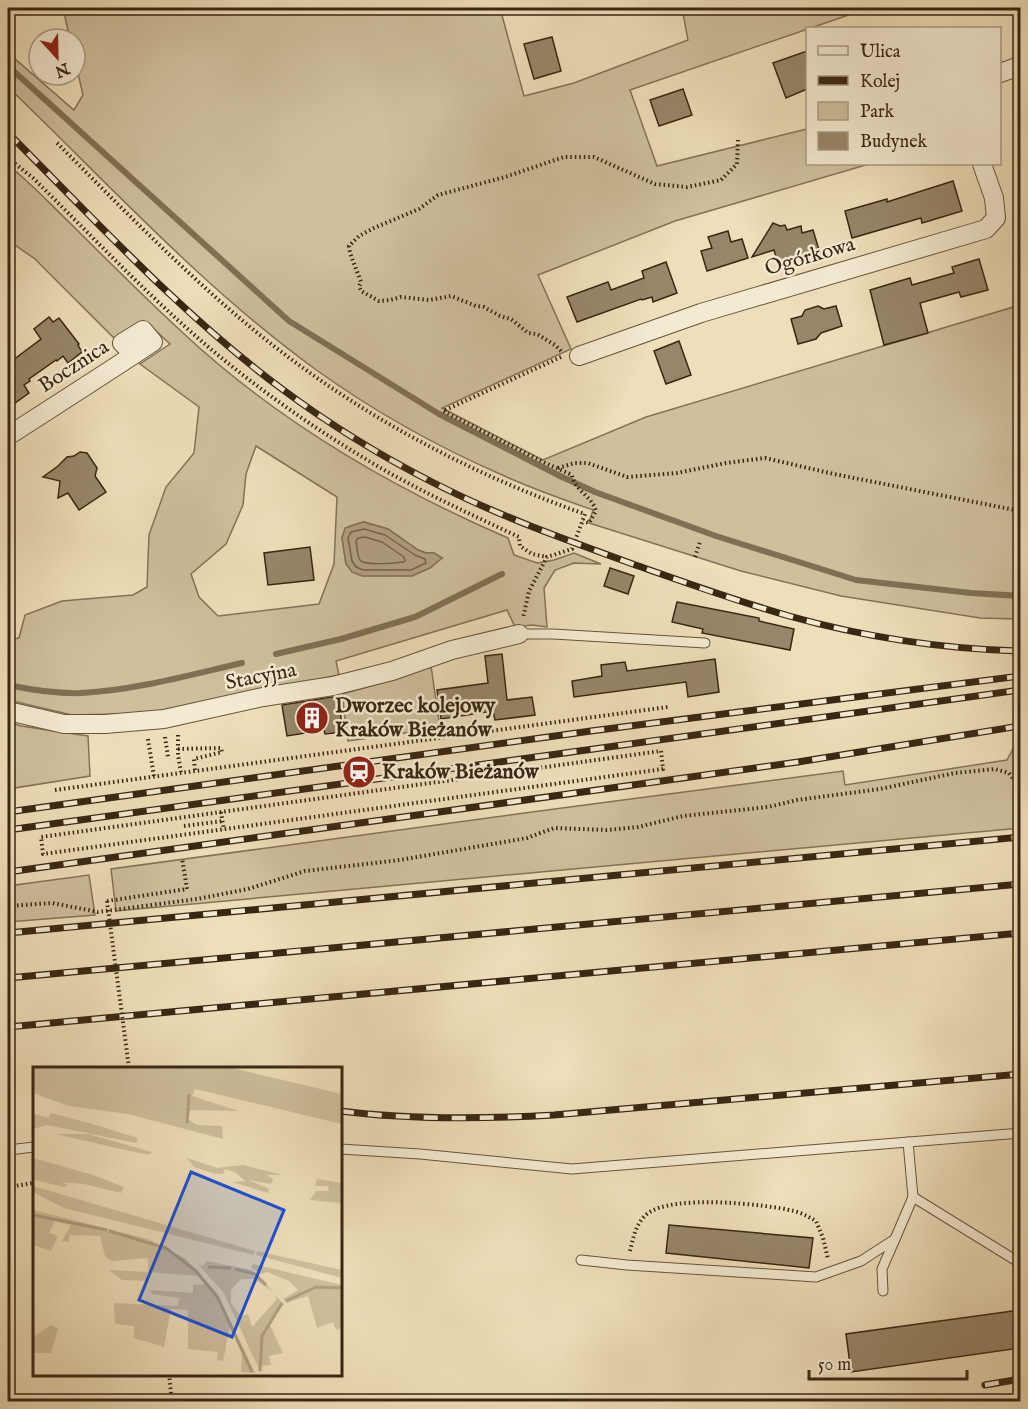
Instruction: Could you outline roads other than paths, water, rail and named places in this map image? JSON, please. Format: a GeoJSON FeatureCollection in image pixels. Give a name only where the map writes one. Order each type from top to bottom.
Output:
{"type":"FeatureCollection","features":[{"type":"Feature","properties":{"kind":"street"},"geometry":{"type":"LineString","coordinates":[[1001,72],[1020,66]]}},
{"type":"Feature","properties":{"kind":"street","name":"Ogórkowa"},"geometry":{"type":"LineString","coordinates":[[579,356],[701,313],[986,229],[996,218],[994,198],[982,165]]}},
{"type":"Feature","properties":{"kind":"street","name":"Bocznica"},"geometry":{"type":"LineString","coordinates":[[8,435],[134,355]]}},
{"type":"Feature","properties":{"kind":"street","name":"Stacyjna"},"geometry":{"type":"LineString","coordinates":[[8,711],[63,724],[105,724],[164,719],[263,697],[333,686],[519,634]]}},
{"type":"Feature","properties":{"kind":"lane"},"geometry":{"type":"LineString","coordinates":[[519,634],[705,643]]}},
{"type":"Feature","properties":{"kind":"lane"},"geometry":{"type":"LineString","coordinates":[[342,1149],[420,1154],[572,1169],[1020,1132]]}},
{"type":"Feature","properties":{"kind":"lane"},"geometry":{"type":"LineString","coordinates":[[883,1291],[882,1269],[912,1197],[908,1142]]}},
{"type":"Feature","properties":{"kind":"lane"},"geometry":{"type":"LineString","coordinates":[[8,1150],[33,1147]]}},
{"type":"Feature","properties":{"kind":"lane"},"geometry":{"type":"LineString","coordinates":[[912,1197],[1020,1263]]}},
{"type":"Feature","properties":{"kind":"lane"},"geometry":{"type":"LineString","coordinates":[[581,1260],[816,1277],[861,1261],[895,1239]]}},
{"type":"Feature","properties":{"kind":"water"},"geometry":{"type":"Polygon","coordinates":[[[363,522],[388,529],[418,550],[434,553],[442,558],[430,568],[412,576],[362,576],[352,572],[346,564],[342,538],[345,528],[363,522]]]}},
{"type":"Feature","properties":{"kind":"waterway"},"geometry":{"type":"LineString","coordinates":[[8,66],[289,321],[439,414],[595,492],[716,536],[856,580],[1020,596]]}},
{"type":"Feature","properties":{"kind":"waterway"},"geometry":{"type":"LineString","coordinates":[[276,654],[341,639],[415,617],[502,574]]}},
{"type":"Feature","properties":{"kind":"waterway"},"geometry":{"type":"LineString","coordinates":[[8,685],[35,690],[82,693],[122,689],[242,663]]}},
{"type":"Feature","properties":{"kind":"railway"},"geometry":{"type":"LineString","coordinates":[[8,133],[140,266],[245,360],[336,427],[432,482],[484,507],[563,539],[698,587],[789,616],[904,641],[962,648],[1020,651]]}},
{"type":"Feature","properties":{"kind":"railway"},"geometry":{"type":"LineString","coordinates":[[8,812],[591,731],[1020,676]]}},
{"type":"Feature","properties":{"kind":"railway"},"geometry":{"type":"LineString","coordinates":[[8,830],[1020,690]]}},
{"type":"Feature","properties":{"kind":"railway"},"geometry":{"type":"LineString","coordinates":[[8,872],[798,762],[1020,726]]}},
{"type":"Feature","properties":{"kind":"railway"},"geometry":{"type":"LineString","coordinates":[[8,933],[1020,837]]}},
{"type":"Feature","properties":{"kind":"railway"},"geometry":{"type":"LineString","coordinates":[[8,978],[1020,884]]}},
{"type":"Feature","properties":{"kind":"railway"},"geometry":{"type":"LineString","coordinates":[[8,1027],[1020,933]]}},
{"type":"Feature","properties":{"kind":"railway"},"geometry":{"type":"LineString","coordinates":[[342,1111],[447,1118],[554,1115],[1020,1074]]}},
{"type":"Feature","properties":{"kind":"railway"},"geometry":{"type":"LineString","coordinates":[[985,1385],[1020,1379]]}},
{"type":"Feature","properties":{"kind":"place","name":"Dworzec kolejowy Kraków Bieżanów"},"geometry":{"type":"Point","coordinates":[312,718]}},
{"type":"Feature","properties":{"kind":"place","name":"Kraków Bieżanów"},"geometry":{"type":"Point","coordinates":[359,772]}}]}
